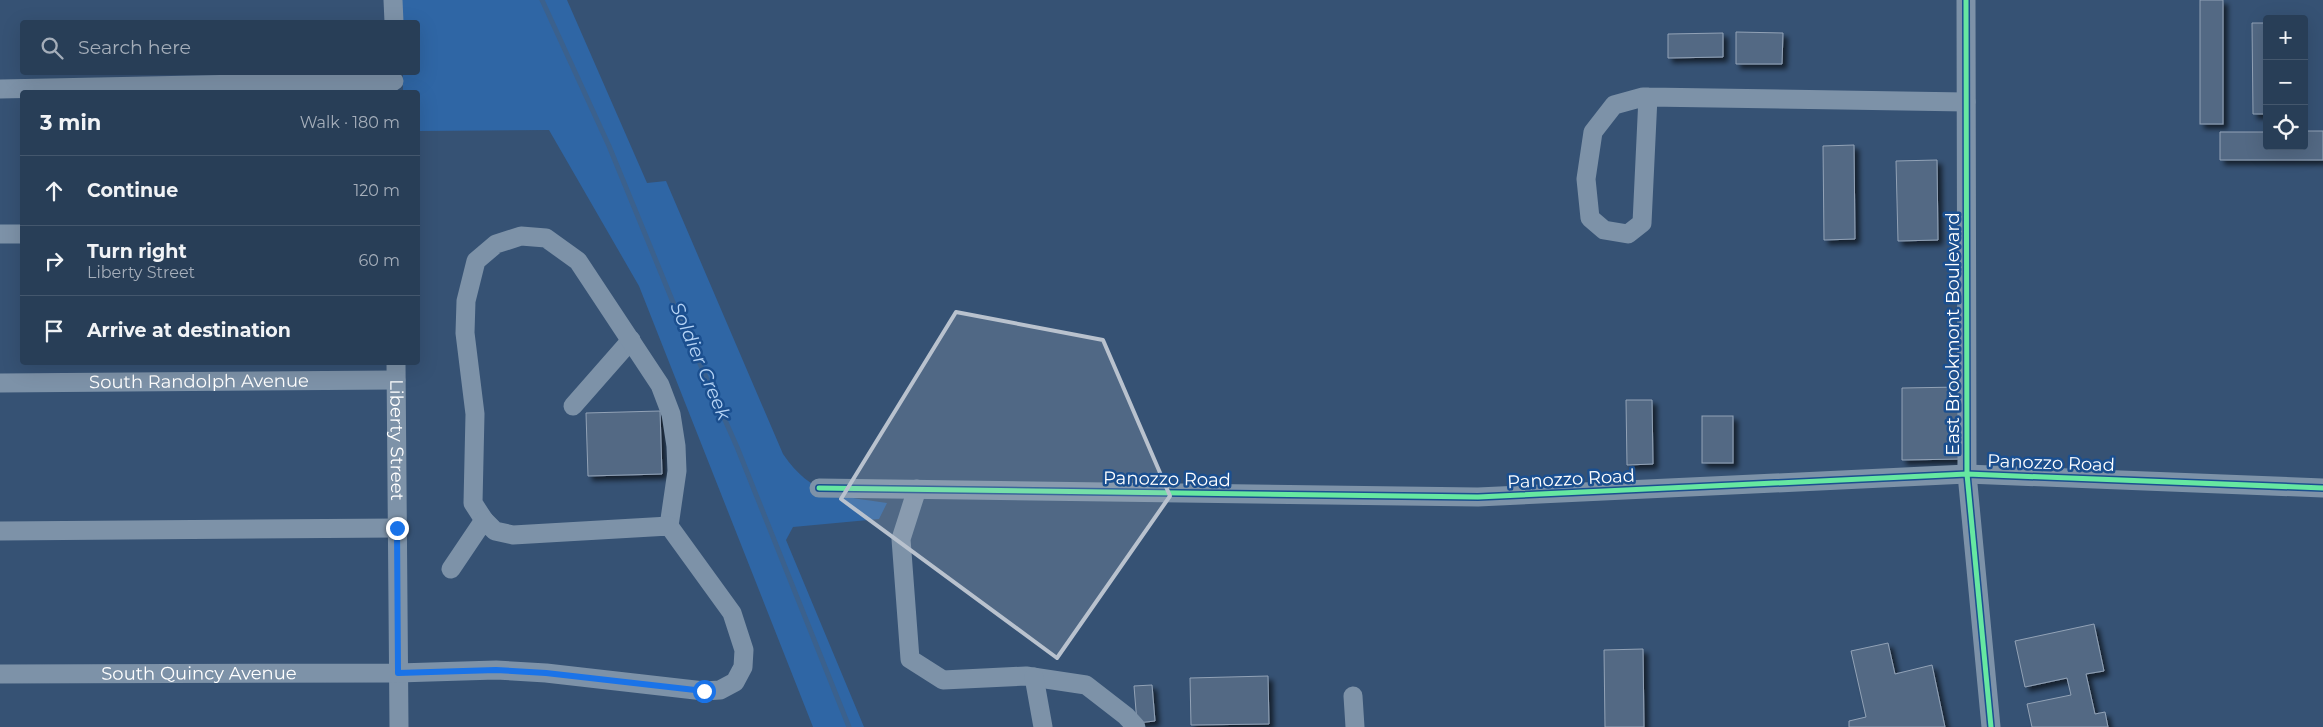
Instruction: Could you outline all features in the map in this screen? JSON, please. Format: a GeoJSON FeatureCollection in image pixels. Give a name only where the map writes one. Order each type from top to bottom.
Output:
{"type":"FeatureCollection","features":[{"type":"Feature","properties":{"kind":"street"},"geometry":{"type":"LineString","coordinates":[[394,0],[394,20]]}},
{"type":"Feature","properties":{"kind":"street","name":"East Brookmont Boulevard"},"geometry":{"type":"LineString","coordinates":[[1966,0],[1967,474],[1992,727]]}},
{"type":"Feature","properties":{"kind":"street"},"geometry":{"type":"LineString","coordinates":[[0,89],[394,82]]}},
{"type":"Feature","properties":{"kind":"street"},"geometry":{"type":"LineString","coordinates":[[1648,97],[1642,223],[1628,234],[1604,230],[1590,218],[1586,179],[1594,132],[1614,105],[1648,97],[1966,102]]}},
{"type":"Feature","properties":{"kind":"street"},"geometry":{"type":"LineString","coordinates":[[0,234],[20,234]]}},
{"type":"Feature","properties":{"kind":"street"},"geometry":{"type":"LineString","coordinates":[[521,236],[546,238],[578,261],[660,385],[671,414],[677,471],[669,526],[513,535],[495,531],[484,520],[473,503],[475,414],[465,333],[466,301],[476,261],[496,244],[521,236]]}},
{"type":"Feature","properties":{"kind":"street"},"geometry":{"type":"LineString","coordinates":[[573,406],[631,340]]}},
{"type":"Feature","properties":{"kind":"street","name":"South Randolph Avenue"},"geometry":{"type":"LineString","coordinates":[[0,383],[396,371]]}},
{"type":"Feature","properties":{"kind":"street","name":"Liberty Street"},"geometry":{"type":"LineString","coordinates":[[396,371],[399,727]]}},
{"type":"Feature","properties":{"kind":"street","name":"Panozzo Road"},"geometry":{"type":"LineString","coordinates":[[819,488],[1478,497],[1967,474],[2323,488]]}},
{"type":"Feature","properties":{"kind":"street"},"geometry":{"type":"LineString","coordinates":[[917,489],[901,540],[910,659],[943,680],[1034,677],[1086,685],[1126,716],[1136,727]]}},
{"type":"Feature","properties":{"kind":"street"},"geometry":{"type":"LineString","coordinates":[[451,569],[484,520]]}},
{"type":"Feature","properties":{"kind":"street","name":"South Quincy Avenue"},"geometry":{"type":"LineString","coordinates":[[0,674],[398,673],[496,670],[546,673],[704,691],[720,690],[735,682],[743,667],[744,650],[732,613],[669,526]]}},
{"type":"Feature","properties":{"kind":"street"},"geometry":{"type":"LineString","coordinates":[[0,531],[397,528]]}},
{"type":"Feature","properties":{"kind":"street"},"geometry":{"type":"LineString","coordinates":[[1034,677],[1042,727]]}},
{"type":"Feature","properties":{"kind":"street"},"geometry":{"type":"LineString","coordinates":[[1352,696],[1355,727]]}},
{"type":"Feature","properties":{"kind":"highlighted area"},"geometry":{"type":"Polygon","coordinates":[[[956,312],[1103,340],[1170,496],[1057,658],[841,499],[956,312]]]}},
{"type":"Feature","properties":{"kind":"shaded area"},"geometry":{"type":"Polygon","coordinates":[[[402,0],[567,0],[647,183],[666,181],[783,454],[805,478],[828,492],[887,503],[879,519],[793,527],[786,540],[864,727],[813,727],[639,286],[549,130],[420,131],[420,90],[403,90],[403,75],[420,75],[420,20],[402,20],[402,0]]]}},
{"type":"Feature","properties":{"kind":"building"},"geometry":{"type":"Polygon","coordinates":[[[2200,0],[2223,0],[2223,124],[2200,124],[2200,0]]]}},
{"type":"Feature","properties":{"kind":"building"},"geometry":{"type":"Polygon","coordinates":[[[2252,23],[2263,23],[2263,114],[2253,114],[2252,23]]]}},
{"type":"Feature","properties":{"kind":"building"},"geometry":{"type":"Polygon","coordinates":[[[1736,32],[1783,33],[1782,64],[1736,64],[1736,32]]]}},
{"type":"Feature","properties":{"kind":"building"},"geometry":{"type":"Polygon","coordinates":[[[1723,33],[1723,57],[1668,58],[1668,34],[1723,33]]]}},
{"type":"Feature","properties":{"kind":"building"},"geometry":{"type":"Polygon","coordinates":[[[2308,131],[2323,131],[2323,160],[2220,160],[2220,132],[2263,132],[2263,150],[2308,150],[2308,131]]]}},
{"type":"Feature","properties":{"kind":"building"},"geometry":{"type":"Polygon","coordinates":[[[1854,145],[1855,239],[1824,240],[1823,146],[1854,145]]]}},
{"type":"Feature","properties":{"kind":"building"},"geometry":{"type":"Polygon","coordinates":[[[1937,160],[1938,240],[1898,241],[1896,161],[1937,160]]]}},
{"type":"Feature","properties":{"kind":"building"},"geometry":{"type":"Polygon","coordinates":[[[1961,387],[1962,459],[1902,460],[1902,388],[1961,387]]]}},
{"type":"Feature","properties":{"kind":"building"},"geometry":{"type":"Polygon","coordinates":[[[1626,400],[1652,400],[1653,464],[1627,465],[1626,400]]]}},
{"type":"Feature","properties":{"kind":"building"},"geometry":{"type":"Polygon","coordinates":[[[660,411],[662,474],[588,476],[586,413],[660,411]]]}},
{"type":"Feature","properties":{"kind":"building"},"geometry":{"type":"Polygon","coordinates":[[[1702,416],[1733,416],[1733,463],[1702,463],[1702,416]]]}},
{"type":"Feature","properties":{"kind":"building"},"geometry":{"type":"Polygon","coordinates":[[[2094,624],[2104,671],[2086,674],[2095,714],[2105,712],[2108,727],[2032,727],[2027,704],[2071,695],[2067,678],[2025,687],[2015,641],[2094,624]]]}},
{"type":"Feature","properties":{"kind":"building"},"geometry":{"type":"Polygon","coordinates":[[[1888,643],[1895,674],[1932,665],[1945,727],[1849,727],[1849,721],[1866,717],[1851,651],[1888,643]]]}},
{"type":"Feature","properties":{"kind":"building"},"geometry":{"type":"Polygon","coordinates":[[[1643,649],[1644,727],[1605,727],[1604,650],[1643,649]]]}},
{"type":"Feature","properties":{"kind":"building"},"geometry":{"type":"Polygon","coordinates":[[[1268,676],[1269,724],[1191,725],[1190,678],[1268,676]]]}},
{"type":"Feature","properties":{"kind":"building"},"geometry":{"type":"Polygon","coordinates":[[[1152,685],[1155,721],[1137,723],[1134,686],[1152,685]]]}},
{"type":"Feature","properties":{"kind":"waterway","name":"Soldier Creek"},"geometry":{"type":"LineString","coordinates":[[542,0],[609,146],[677,312],[737,447],[849,727]]}},
{"type":"Feature","properties":{"kind":"cycle path"},"geometry":{"type":"LineString","coordinates":[[1966,0],[1967,474],[1991,727]]}},
{"type":"Feature","properties":{"kind":"cycle path"},"geometry":{"type":"LineString","coordinates":[[819,488],[1478,497],[1967,474],[2323,488]]}},
{"type":"Feature","properties":{"kind":"route"},"geometry":{"type":"LineString","coordinates":[[397,528],[398,673],[496,670],[546,673],[704,691]]}}]}
